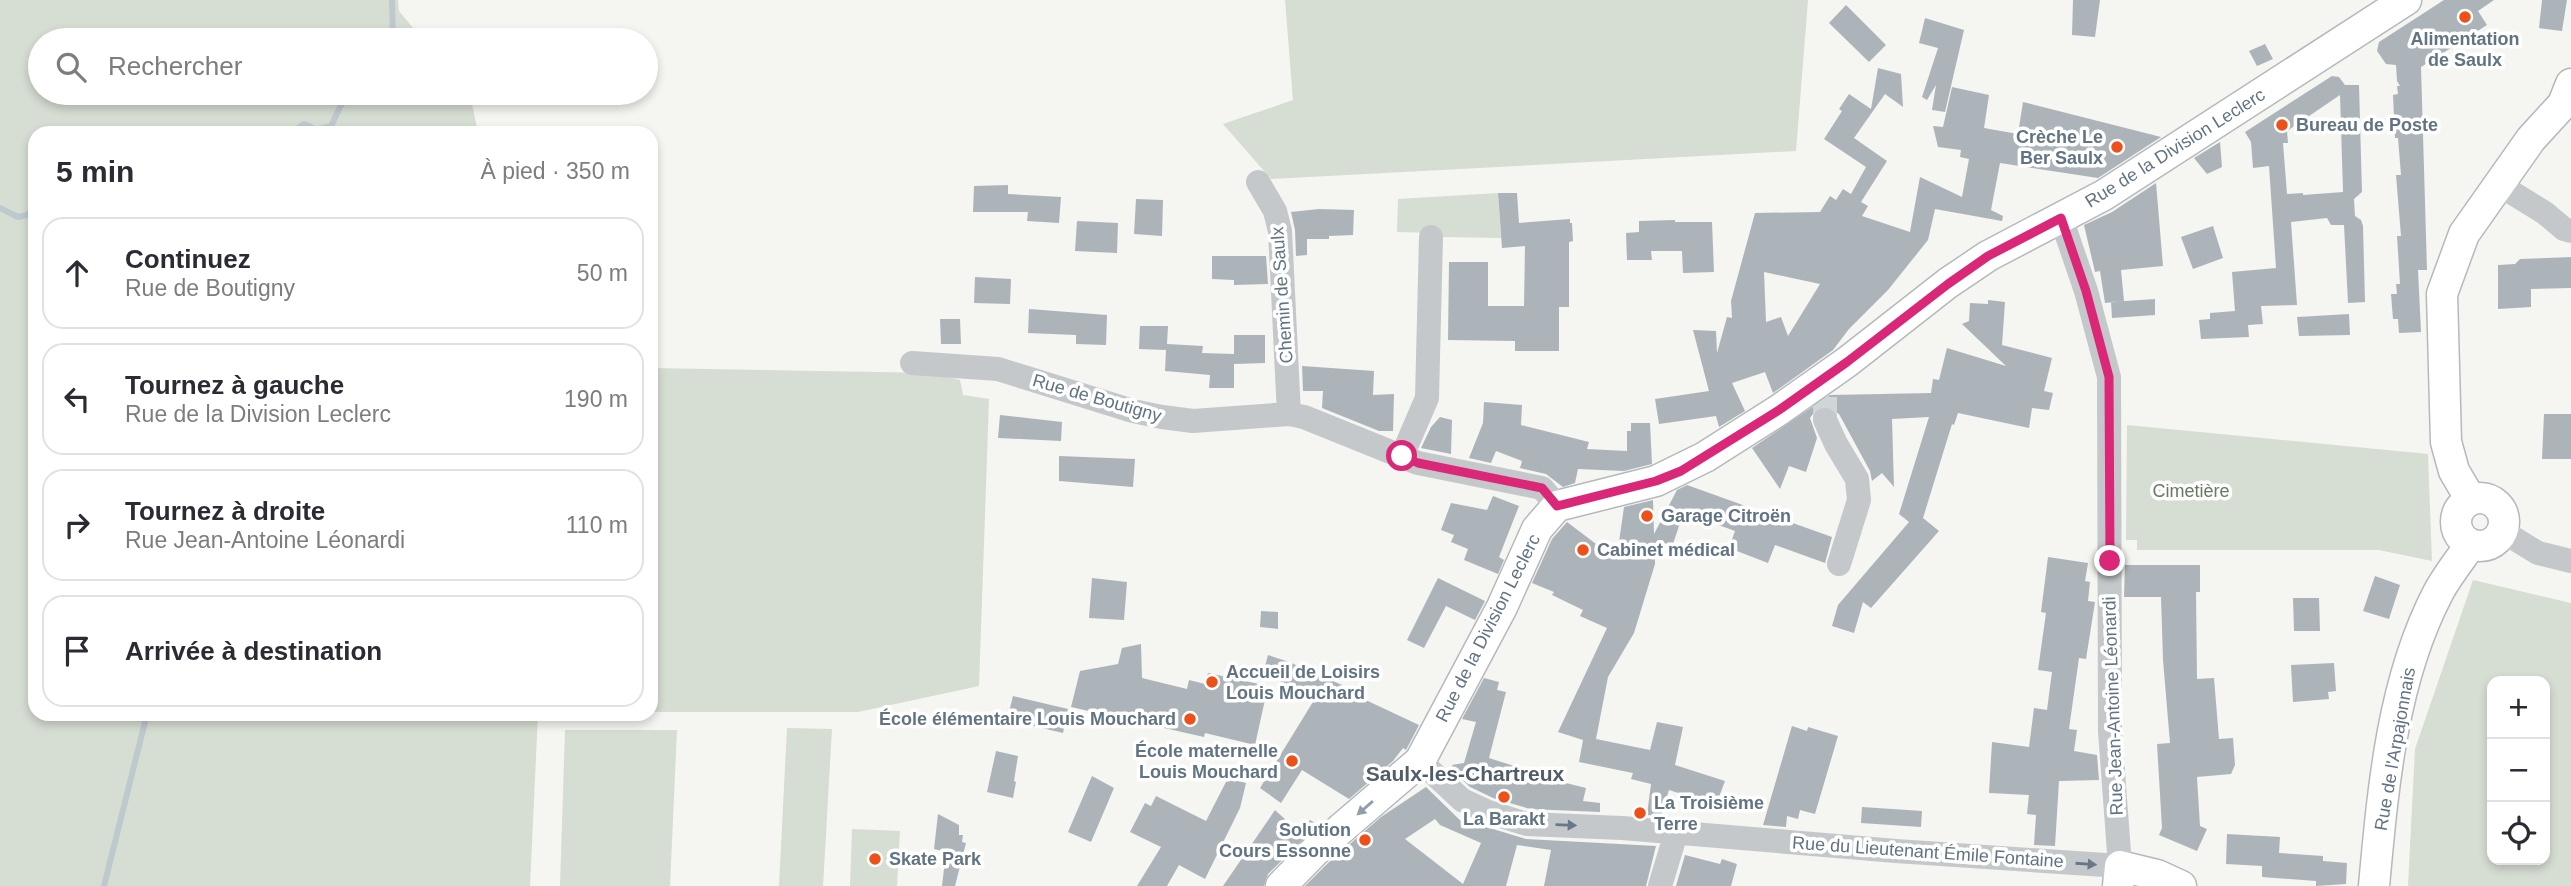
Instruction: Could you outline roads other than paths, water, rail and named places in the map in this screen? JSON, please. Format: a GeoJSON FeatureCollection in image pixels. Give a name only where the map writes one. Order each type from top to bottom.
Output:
{"type":"FeatureCollection","features":[{"type":"Feature","properties":{"kind":"main road","name":"Rue de la Division Leclerc"},"geometry":{"type":"LineString","coordinates":[[1280,886],[1315,851],[1420,761],[1502,607],[1537,529],[1557,506],[1656,481],[1681,471],[1779,410],[1831,388],[1948,284],[1988,256],[2104,195],[2406,0]]}},
{"type":"Feature","properties":{"kind":"main road"},"geometry":{"type":"LineString","coordinates":[[2471,500],[2454,471],[2446,442],[2442,294],[2464,233],[2531,139],[2563,104],[2571,84]]}},
{"type":"Feature","properties":{"kind":"main road"},"geometry":{"type":"LineString","coordinates":[[2480,498],[2497,505],[2502,513],[2502,531],[2490,544],[2480,546],[2463,538],[2456,522],[2464,505],[2480,498]]}},
{"type":"Feature","properties":{"kind":"main road","name":"Rue de l'Arpajonnais"},"geometry":{"type":"LineString","coordinates":[[2374,886],[2384,789],[2409,664],[2438,593],[2471,544]]}},
{"type":"Feature","properties":{"kind":"main road"},"geometry":{"type":"LineString","coordinates":[[2119,876],[2157,876],[2181,886]]}},
{"type":"Feature","properties":{"kind":"street","name":"Chemin de Saulx"},"geometry":{"type":"LineString","coordinates":[[1258,182],[1275,211],[1280,230],[1289,414]]}},
{"type":"Feature","properties":{"kind":"street"},"geometry":{"type":"LineString","coordinates":[[2498,184],[2564,229],[2571,231]]}},
{"type":"Feature","properties":{"kind":"street","name":"Rue Jean-Antoine Léonardi"},"geometry":{"type":"LineString","coordinates":[[2061,218],[2086,291],[2109,377],[2110,731],[2119,876]]}},
{"type":"Feature","properties":{"kind":"street"},"geometry":{"type":"LineString","coordinates":[[1402,456],[1427,398],[1431,237]]}},
{"type":"Feature","properties":{"kind":"street","name":"Rue de Boutigny"},"geometry":{"type":"LineString","coordinates":[[912,363],[998,369],[1133,411],[1162,417],[1193,421],[1289,414],[1304,417],[1418,463],[1542,488],[1557,506]]}},
{"type":"Feature","properties":{"kind":"street"},"geometry":{"type":"LineString","coordinates":[[1831,388],[1857,479],[1859,500],[1839,564]]}},
{"type":"Feature","properties":{"kind":"street"},"geometry":{"type":"LineString","coordinates":[[2502,531],[2538,552],[2571,561]]}},
{"type":"Feature","properties":{"kind":"street","name":"Rue du Lieutenant Émile Fontaine"},"geometry":{"type":"LineString","coordinates":[[1420,761],[1461,800],[1509,820],[1527,824],[1896,851],[2119,876]]}},
{"type":"Feature","properties":{"kind":"street"},"geometry":{"type":"LineString","coordinates":[[1660,886],[1676,833]]}},
{"type":"Feature","properties":{"kind":"waterway"},"geometry":{"type":"LineString","coordinates":[[392,0],[393,28]]}},
{"type":"Feature","properties":{"kind":"waterway"},"geometry":{"type":"LineString","coordinates":[[331,126],[341,105]]}},
{"type":"Feature","properties":{"kind":"waterway"},"geometry":{"type":"LineString","coordinates":[[301,126],[308,126]]}},
{"type":"Feature","properties":{"kind":"waterway"},"geometry":{"type":"LineString","coordinates":[[0,208],[18,217],[28,214]]}},
{"type":"Feature","properties":{"kind":"waterway"},"geometry":{"type":"LineString","coordinates":[[104,886],[145,721]]}},
{"type":"Feature","properties":{"kind":"tunnel"},"geometry":{"type":"LineString","coordinates":[[1825,397],[1825,420]]}},
{"type":"Feature","properties":{"kind":"place","name":"Alimentation de Saulx"},"geometry":{"type":"Point","coordinates":[2465,17]}},
{"type":"Feature","properties":{"kind":"place","name":"Bureau de Poste"},"geometry":{"type":"Point","coordinates":[2282,125]}},
{"type":"Feature","properties":{"kind":"place","name":"Crèche Le Ber Saulx"},"geometry":{"type":"Point","coordinates":[2117,147]}},
{"type":"Feature","properties":{"kind":"place","name":"Garage Citroën"},"geometry":{"type":"Point","coordinates":[1647,516]}},
{"type":"Feature","properties":{"kind":"place","name":"Cabinet médical"},"geometry":{"type":"Point","coordinates":[1583,550]}},
{"type":"Feature","properties":{"kind":"place","name":"Accueil de Loisirs Louis Mouchard"},"geometry":{"type":"Point","coordinates":[1212,682]}},
{"type":"Feature","properties":{"kind":"place","name":"École élémentaire Louis Mouchard"},"geometry":{"type":"Point","coordinates":[1190,719]}},
{"type":"Feature","properties":{"kind":"place","name":"École maternelle Louis Mouchard"},"geometry":{"type":"Point","coordinates":[1292,761]}},
{"type":"Feature","properties":{"kind":"place","name":"La Barakt"},"geometry":{"type":"Point","coordinates":[1504,797]}},
{"type":"Feature","properties":{"kind":"place","name":"La Troisième Terre"},"geometry":{"type":"Point","coordinates":[1640,813]}},
{"type":"Feature","properties":{"kind":"place","name":"Solution Cours Essonne"},"geometry":{"type":"Point","coordinates":[1365,840]}},
{"type":"Feature","properties":{"kind":"place","name":"Skate Park"},"geometry":{"type":"Point","coordinates":[875,859]}},
{"type":"Feature","properties":{"kind":"district","name":"Saulx-les-Chartreux"},"geometry":{"type":"Point","coordinates":[1465,774]}},
{"type":"Feature","properties":{"kind":"park label","name":"Cimetière"},"geometry":{"type":"Point","coordinates":[2191,491]}}]}
